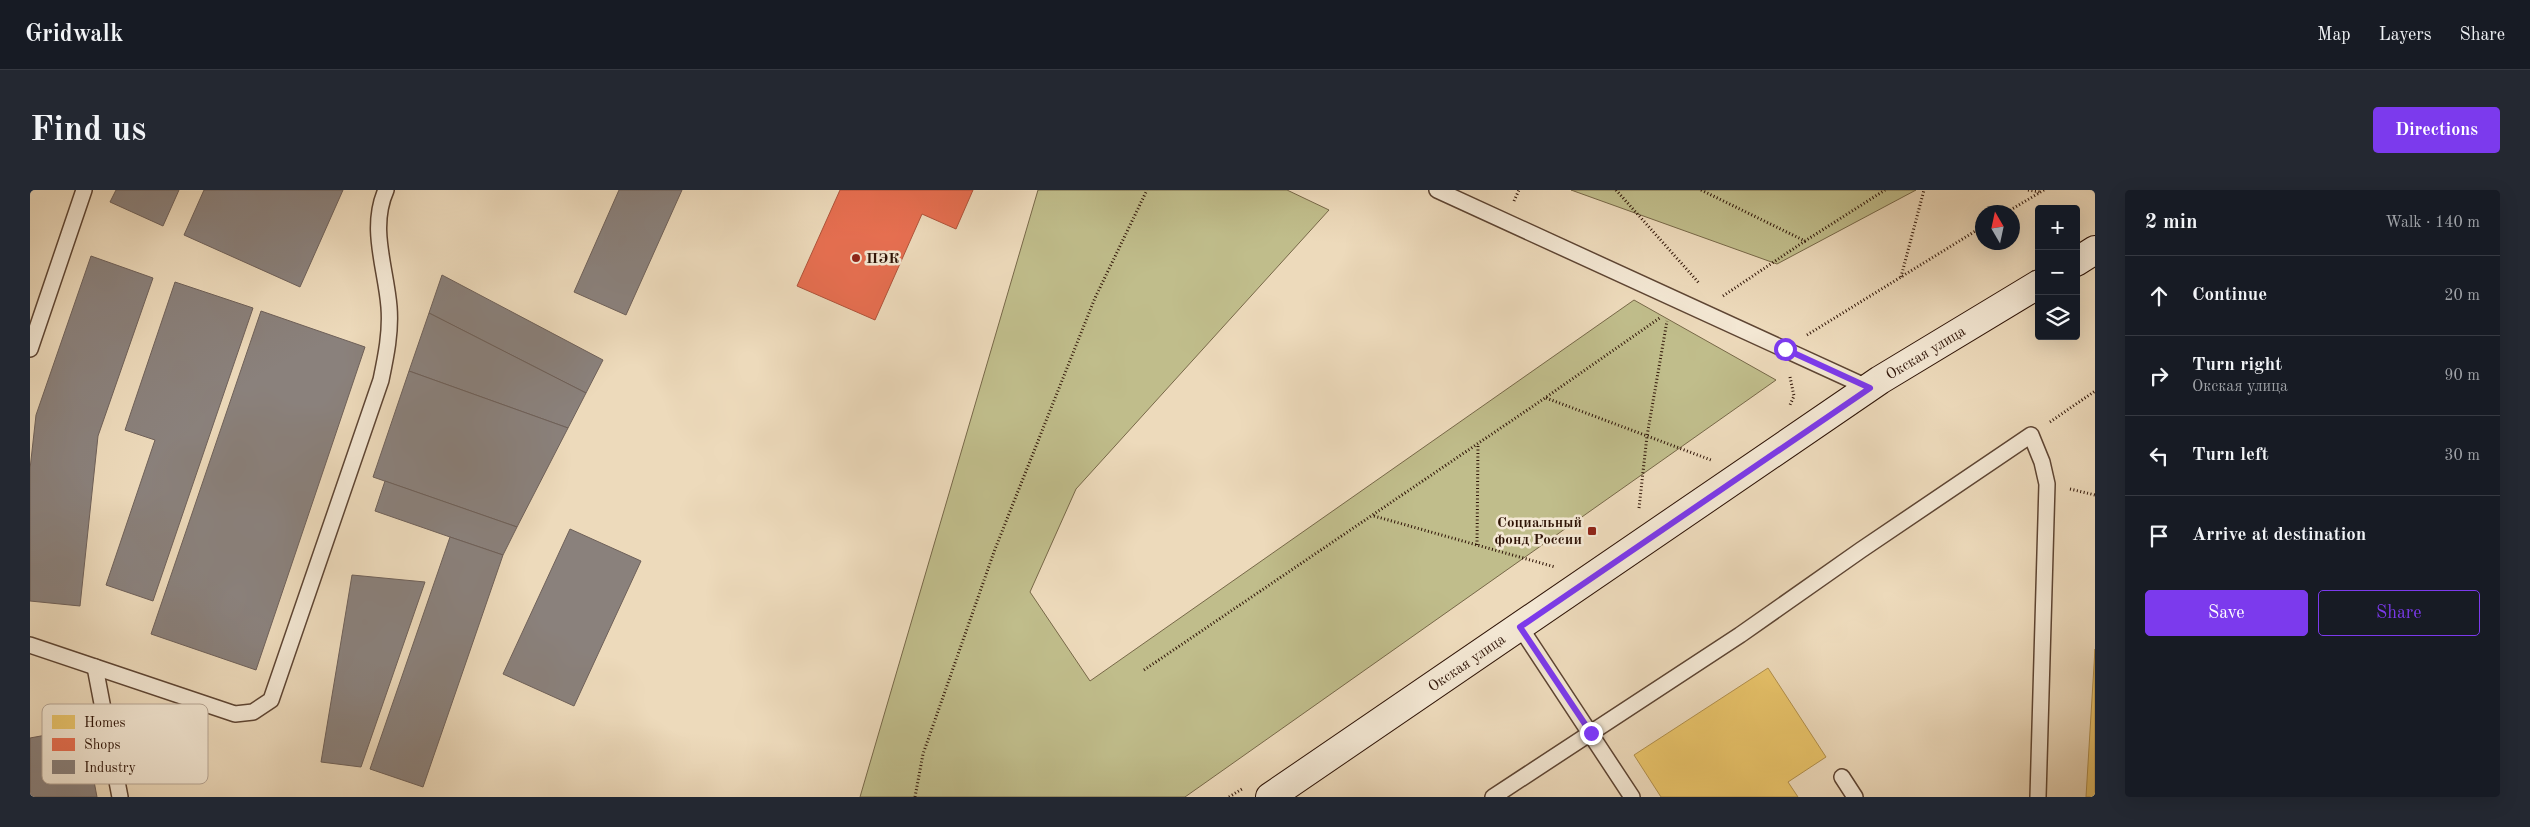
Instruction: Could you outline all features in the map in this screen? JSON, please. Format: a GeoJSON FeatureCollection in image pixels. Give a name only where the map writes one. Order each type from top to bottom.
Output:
{"type":"FeatureCollection","features":[{"type":"Feature","properties":{"kind":"main road"},"geometry":{"type":"LineString","coordinates":[[2080,259],[2095,250]]}},
{"type":"Feature","properties":{"kind":"main road","name":"Окская улица"},"geometry":{"type":"LineString","coordinates":[[1270,797],[1870,388],[2035,286]]}},
{"type":"Feature","properties":{"kind":"lane"},"geometry":{"type":"LineString","coordinates":[[30,349],[84,190]]}},
{"type":"Feature","properties":{"kind":"lane"},"geometry":{"type":"LineString","coordinates":[[208,705],[235,714],[252,712],[271,700],[381,380],[388,342],[389,308],[379,250],[379,220],[386,190]]}},
{"type":"Feature","properties":{"kind":"lane"},"geometry":{"type":"LineString","coordinates":[[1437,190],[1870,388]]}},
{"type":"Feature","properties":{"kind":"lane"},"geometry":{"type":"LineString","coordinates":[[1494,797],[1740,636],[1861,550],[2031,435],[2042,462],[2047,484],[2038,797]]}},
{"type":"Feature","properties":{"kind":"lane"},"geometry":{"type":"LineString","coordinates":[[1520,627],[1632,797]]}},
{"type":"Feature","properties":{"kind":"lane"},"geometry":{"type":"LineString","coordinates":[[30,645],[205,704]]}},
{"type":"Feature","properties":{"kind":"lane"},"geometry":{"type":"LineString","coordinates":[[96,667],[103,704]]}},
{"type":"Feature","properties":{"kind":"lane"},"geometry":{"type":"LineString","coordinates":[[1842,777],[1855,797]]}},
{"type":"Feature","properties":{"kind":"lane"},"geometry":{"type":"LineString","coordinates":[[118,784],[120,797]]}},
{"type":"Feature","properties":{"kind":"path"},"geometry":{"type":"LineString","coordinates":[[915,797],[923,754],[995,549],[1095,298],[1147,190]]}},
{"type":"Feature","properties":{"kind":"path"},"geometry":{"type":"LineString","coordinates":[[1616,190],[1702,286]]}},
{"type":"Feature","properties":{"kind":"path"},"geometry":{"type":"LineString","coordinates":[[1701,190],[1805,240]]}},
{"type":"Feature","properties":{"kind":"path"},"geometry":{"type":"LineString","coordinates":[[1715,301],[1805,240],[1886,190]]}},
{"type":"Feature","properties":{"kind":"path"},"geometry":{"type":"LineString","coordinates":[[1900,278],[1924,190]]}},
{"type":"Feature","properties":{"kind":"path"},"geometry":{"type":"LineString","coordinates":[[2028,190],[2042,191]]}},
{"type":"Feature","properties":{"kind":"path"},"geometry":{"type":"LineString","coordinates":[[2019,205],[2042,191]]}},
{"type":"Feature","properties":{"kind":"path"},"geometry":{"type":"LineString","coordinates":[[1805,336],[1975,232]]}},
{"type":"Feature","properties":{"kind":"path"},"geometry":{"type":"LineString","coordinates":[[1144,670],[1478,444],[1669,311],[1647,436],[1638,515]]}},
{"type":"Feature","properties":{"kind":"path"},"geometry":{"type":"LineString","coordinates":[[2031,435],[2095,391]]}},
{"type":"Feature","properties":{"kind":"path"},"geometry":{"type":"LineString","coordinates":[[1545,398],[1719,463]]}},
{"type":"Feature","properties":{"kind":"path"},"geometry":{"type":"LineString","coordinates":[[1477,545],[1478,444]]}},
{"type":"Feature","properties":{"kind":"path"},"geometry":{"type":"LineString","coordinates":[[1373,515],[1561,569]]}},
{"type":"Feature","properties":{"kind":"shaded area"},"geometry":{"type":"Polygon","coordinates":[[[1038,190],[1287,190],[1329,210],[1076,489],[1030,592],[1090,681],[1634,300],[1776,380],[1185,797],[860,797],[1038,190]]]}},
{"type":"Feature","properties":{"kind":"shaded area"},"geometry":{"type":"Polygon","coordinates":[[[1571,190],[1916,190],[1777,264],[1571,190]]]}},
{"type":"Feature","properties":{"kind":"building: Homes"},"geometry":{"type":"Polygon","coordinates":[[[2095,649],[2095,797],[2086,797],[2095,649]]]}},
{"type":"Feature","properties":{"kind":"building: Homes"},"geometry":{"type":"Polygon","coordinates":[[[1768,668],[1826,757],[1788,782],[1798,797],[1661,797],[1634,755],[1768,668]]]}},
{"type":"Feature","properties":{"kind":"building: Shops","name":"ПЭК"},"geometry":{"type":"Polygon","coordinates":[[[840,190],[973,190],[956,229],[922,214],[875,320],[797,286],[840,190]]]}},
{"type":"Feature","properties":{"kind":"building: Industry"},"geometry":{"type":"Polygon","coordinates":[[[116,190],[179,190],[163,226],[110,202],[116,190]]]}},
{"type":"Feature","properties":{"kind":"building: Industry"},"geometry":{"type":"Polygon","coordinates":[[[204,190],[343,190],[300,287],[184,235],[204,190]]]}},
{"type":"Feature","properties":{"kind":"building: Industry"},"geometry":{"type":"Polygon","coordinates":[[[619,190],[682,190],[626,315],[574,292],[619,190]]]}},
{"type":"Feature","properties":{"kind":"building: Industry"},"geometry":{"type":"Polygon","coordinates":[[[91,256],[153,278],[98,436],[80,606],[30,601],[30,469],[36,415],[91,256]]]}},
{"type":"Feature","properties":{"kind":"building: Industry"},"geometry":{"type":"Polygon","coordinates":[[[442,275],[603,360],[586,393],[429,313],[442,275]]]}},
{"type":"Feature","properties":{"kind":"building: Industry"},"geometry":{"type":"Polygon","coordinates":[[[175,282],[253,308],[153,601],[106,585],[155,440],[125,430],[175,282]]]}},
{"type":"Feature","properties":{"kind":"building: Industry"},"geometry":{"type":"Polygon","coordinates":[[[261,311],[365,347],[256,670],[151,634],[261,311]]]}},
{"type":"Feature","properties":{"kind":"building: Industry"},"geometry":{"type":"Polygon","coordinates":[[[429,313],[586,393],[568,428],[409,371],[429,313]]]}},
{"type":"Feature","properties":{"kind":"building: Industry"},"geometry":{"type":"Polygon","coordinates":[[[409,371],[568,428],[517,527],[373,477],[409,371]]]}},
{"type":"Feature","properties":{"kind":"building: Industry"},"geometry":{"type":"Polygon","coordinates":[[[385,481],[517,527],[503,555],[375,511],[385,481]]]}},
{"type":"Feature","properties":{"kind":"building: Industry"},"geometry":{"type":"Polygon","coordinates":[[[570,529],[641,561],[574,706],[503,674],[570,529]]]}},
{"type":"Feature","properties":{"kind":"building: Industry"},"geometry":{"type":"Polygon","coordinates":[[[450,537],[503,555],[423,787],[370,769],[450,537]]]}},
{"type":"Feature","properties":{"kind":"building: Industry"},"geometry":{"type":"Polygon","coordinates":[[[352,575],[425,582],[361,767],[321,762],[352,575]]]}},
{"type":"Feature","properties":{"kind":"building: Industry"},"geometry":{"type":"Polygon","coordinates":[[[42,736],[42,784],[95,784],[97,797],[30,797],[30,738],[42,736]]]}},
{"type":"Feature","properties":{"kind":"place","name":"ПЭК"},"geometry":{"type":"Point","coordinates":[856,258]}},
{"type":"Feature","properties":{"kind":"place","name":"Социальный фонд России"},"geometry":{"type":"Point","coordinates":[1592,531]}},
{"type":"Feature","properties":{"kind":"route"},"geometry":{"type":"LineString","coordinates":[[1591,733],[1520,627],[1870,388],[1785,349]]}}]}
